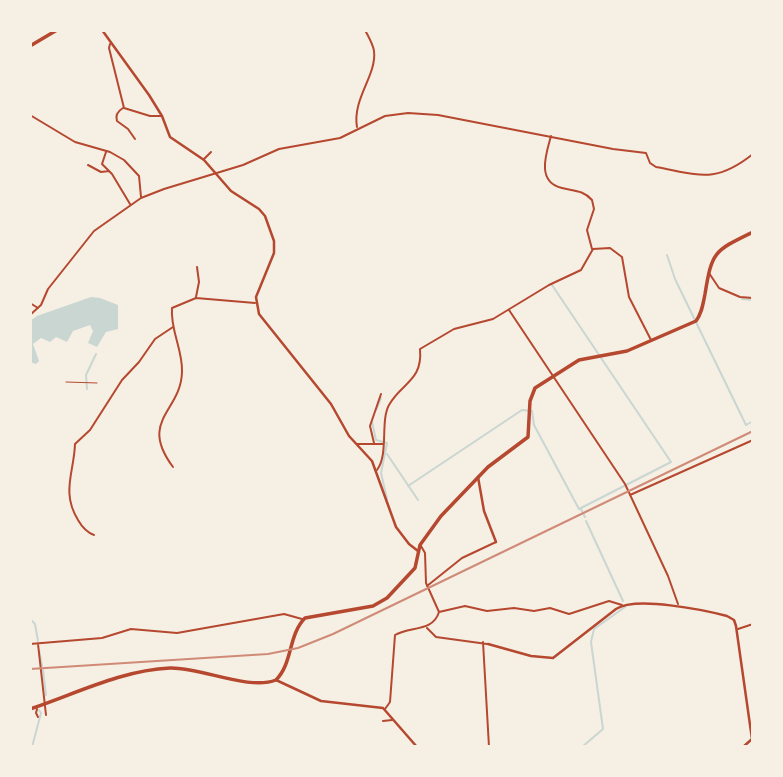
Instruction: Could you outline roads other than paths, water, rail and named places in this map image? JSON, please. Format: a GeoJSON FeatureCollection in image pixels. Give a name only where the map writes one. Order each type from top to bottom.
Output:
{"type":"FeatureCollection","features":[{"type":"Feature","properties":{"kind":"main road"},"geometry":{"type":"LineString","coordinates":[[30,46],[57,30]]}},
{"type":"Feature","properties":{"kind":"main road"},"geometry":{"type":"LineString","coordinates":[[30,709],[115,679],[160,669],[192,670],[267,682],[276,680],[283,670],[295,632],[303,619],[310,615],[381,603],[412,571],[417,563],[419,548],[441,516],[478,477],[528,438],[531,393],[579,360],[627,351],[696,321],[702,311],[712,259],[717,252],[753,232]]}},
{"type":"Feature","properties":{"kind":"street"},"geometry":{"type":"LineString","coordinates":[[102,30],[162,116],[170,137],[204,160],[231,191],[263,213],[271,233],[273,257],[258,291],[256,303],[264,321],[331,404],[344,430],[356,446],[372,461],[396,527],[409,544],[425,553],[424,573],[427,586],[439,612],[437,618],[426,627],[409,629],[394,636],[390,702],[385,710]]}},
{"type":"Feature","properties":{"kind":"street"},"geometry":{"type":"LineString","coordinates":[[358,128],[356,108],[366,85],[374,53],[365,30]]}},
{"type":"Feature","properties":{"kind":"street"},"geometry":{"type":"LineString","coordinates":[[110,44],[124,108]]}},
{"type":"Feature","properties":{"kind":"street"},"geometry":{"type":"LineString","coordinates":[[135,139],[128,129],[117,121],[119,111],[124,108],[150,116],[162,116]]}},
{"type":"Feature","properties":{"kind":"street"},"geometry":{"type":"LineString","coordinates":[[30,315],[38,308],[48,289],[94,231],[130,204],[164,189],[217,173],[285,147],[335,140],[385,116],[414,113],[459,118],[613,149],[641,151],[646,153],[650,163],[656,167],[705,176],[728,171],[753,154]]}},
{"type":"Feature","properties":{"kind":"street"},"geometry":{"type":"LineString","coordinates":[[30,116],[71,140],[124,160],[137,173],[141,182],[141,198]]}},
{"type":"Feature","properties":{"kind":"street"},"geometry":{"type":"LineString","coordinates":[[376,471],[380,467],[388,406],[414,378],[421,359],[420,349],[454,329],[493,319],[581,270],[592,250],[587,230],[594,209],[593,200],[580,191],[555,186],[545,174],[544,163],[551,136]]}},
{"type":"Feature","properties":{"kind":"street"},"geometry":{"type":"LineString","coordinates":[[106,151],[102,164],[130,204]]}},
{"type":"Feature","properties":{"kind":"street"},"geometry":{"type":"LineString","coordinates":[[204,160],[211,152]]}},
{"type":"Feature","properties":{"kind":"street"},"geometry":{"type":"LineString","coordinates":[[88,165],[101,173],[109,171]]}},
{"type":"Feature","properties":{"kind":"street"},"geometry":{"type":"LineString","coordinates":[[592,250],[610,248],[622,257],[629,297],[652,341]]}},
{"type":"Feature","properties":{"kind":"street"},"geometry":{"type":"LineString","coordinates":[[196,298],[200,282],[197,267]]}},
{"type":"Feature","properties":{"kind":"street"},"geometry":{"type":"LineString","coordinates":[[709,273],[717,286],[740,297],[753,298]]}},
{"type":"Feature","properties":{"kind":"street"},"geometry":{"type":"LineString","coordinates":[[173,467],[163,451],[159,435],[167,409],[181,386],[181,351],[173,327],[172,308],[196,298],[256,303]]}},
{"type":"Feature","properties":{"kind":"street"},"geometry":{"type":"LineString","coordinates":[[30,303],[38,308]]}},
{"type":"Feature","properties":{"kind":"street"},"geometry":{"type":"LineString","coordinates":[[509,309],[630,495],[668,576],[678,605]]}},
{"type":"Feature","properties":{"kind":"street"},"geometry":{"type":"LineString","coordinates":[[94,534],[85,530],[70,505],[68,484],[75,457],[75,444],[90,430],[122,380],[155,340],[173,327]]}},
{"type":"Feature","properties":{"kind":"street"},"geometry":{"type":"LineString","coordinates":[[374,443],[370,423],[381,394]]}},
{"type":"Feature","properties":{"kind":"street"},"geometry":{"type":"LineString","coordinates":[[630,495],[753,440]]}},
{"type":"Feature","properties":{"kind":"street"},"geometry":{"type":"LineString","coordinates":[[356,446],[360,443],[384,444]]}},
{"type":"Feature","properties":{"kind":"street"},"geometry":{"type":"LineString","coordinates":[[427,586],[462,558],[496,542],[484,511],[478,477]]}},
{"type":"Feature","properties":{"kind":"street"},"geometry":{"type":"LineString","coordinates":[[439,612],[465,606],[487,611],[514,608],[534,611],[550,608],[569,614],[614,601],[622,605],[678,605],[727,616],[734,620],[737,629],[753,746]]}},
{"type":"Feature","properties":{"kind":"street"},"geometry":{"type":"LineString","coordinates":[[426,627],[436,637],[483,642],[531,656],[553,658],[622,605]]}},
{"type":"Feature","properties":{"kind":"street"},"geometry":{"type":"LineString","coordinates":[[30,644],[102,638],[131,629],[177,633],[284,614],[303,619]]}},
{"type":"Feature","properties":{"kind":"street"},"geometry":{"type":"LineString","coordinates":[[737,629],[753,624]]}},
{"type":"Feature","properties":{"kind":"street"},"geometry":{"type":"LineString","coordinates":[[483,642],[489,747]]}},
{"type":"Feature","properties":{"kind":"street"},"geometry":{"type":"LineString","coordinates":[[37,643],[46,715]]}},
{"type":"Feature","properties":{"kind":"street"},"geometry":{"type":"LineString","coordinates":[[276,680],[321,701],[385,710],[417,747]]}},
{"type":"Feature","properties":{"kind":"street"},"geometry":{"type":"LineString","coordinates":[[38,706],[38,717]]}},
{"type":"Feature","properties":{"kind":"street"},"geometry":{"type":"LineString","coordinates":[[383,722],[393,720]]}},
{"type":"Feature","properties":{"kind":"street"},"geometry":{"type":"LineString","coordinates":[[743,747],[752,739]]}},
{"type":"Feature","properties":{"kind":"waterway"},"geometry":{"type":"LineString","coordinates":[[667,255],[675,279],[746,425],[753,421]]}},
{"type":"Feature","properties":{"kind":"waterway"},"geometry":{"type":"LineString","coordinates":[[408,486],[522,410],[532,411],[534,425],[579,509],[671,462],[552,285]]}},
{"type":"Feature","properties":{"kind":"waterway"},"geometry":{"type":"LineString","coordinates":[[742,299],[753,300]]}},
{"type":"Feature","properties":{"kind":"waterway"},"geometry":{"type":"LineString","coordinates":[[87,389],[86,375],[96,354]]}},
{"type":"Feature","properties":{"kind":"waterway"},"geometry":{"type":"LineString","coordinates":[[376,410],[381,398]]}},
{"type":"Feature","properties":{"kind":"waterway"},"geometry":{"type":"LineString","coordinates":[[372,422],[376,440],[387,443],[381,473],[387,499]]}},
{"type":"Feature","properties":{"kind":"waterway"},"geometry":{"type":"LineString","coordinates":[[387,454],[418,500]]}},
{"type":"Feature","properties":{"kind":"waterway"},"geometry":{"type":"LineString","coordinates":[[581,509],[585,517]]}},
{"type":"Feature","properties":{"kind":"waterway"},"geometry":{"type":"LineString","coordinates":[[586,521],[623,601]]}},
{"type":"Feature","properties":{"kind":"waterway"},"geometry":{"type":"LineString","coordinates":[[582,747],[603,729],[591,642],[594,629],[625,607]]}},
{"type":"Feature","properties":{"kind":"waterway"},"geometry":{"type":"LineString","coordinates":[[30,619],[35,624],[38,641]]}},
{"type":"Feature","properties":{"kind":"waterway"},"geometry":{"type":"LineString","coordinates":[[39,650],[42,666]]}},
{"type":"Feature","properties":{"kind":"waterway"},"geometry":{"type":"LineString","coordinates":[[43,670],[46,695]]}},
{"type":"Feature","properties":{"kind":"waterway"},"geometry":{"type":"LineString","coordinates":[[32,747],[41,713],[39,710]]}},
{"type":"Feature","properties":{"kind":"railway"},"geometry":{"type":"LineString","coordinates":[[30,669],[268,654],[298,648],[333,634],[753,431]]}}]}
